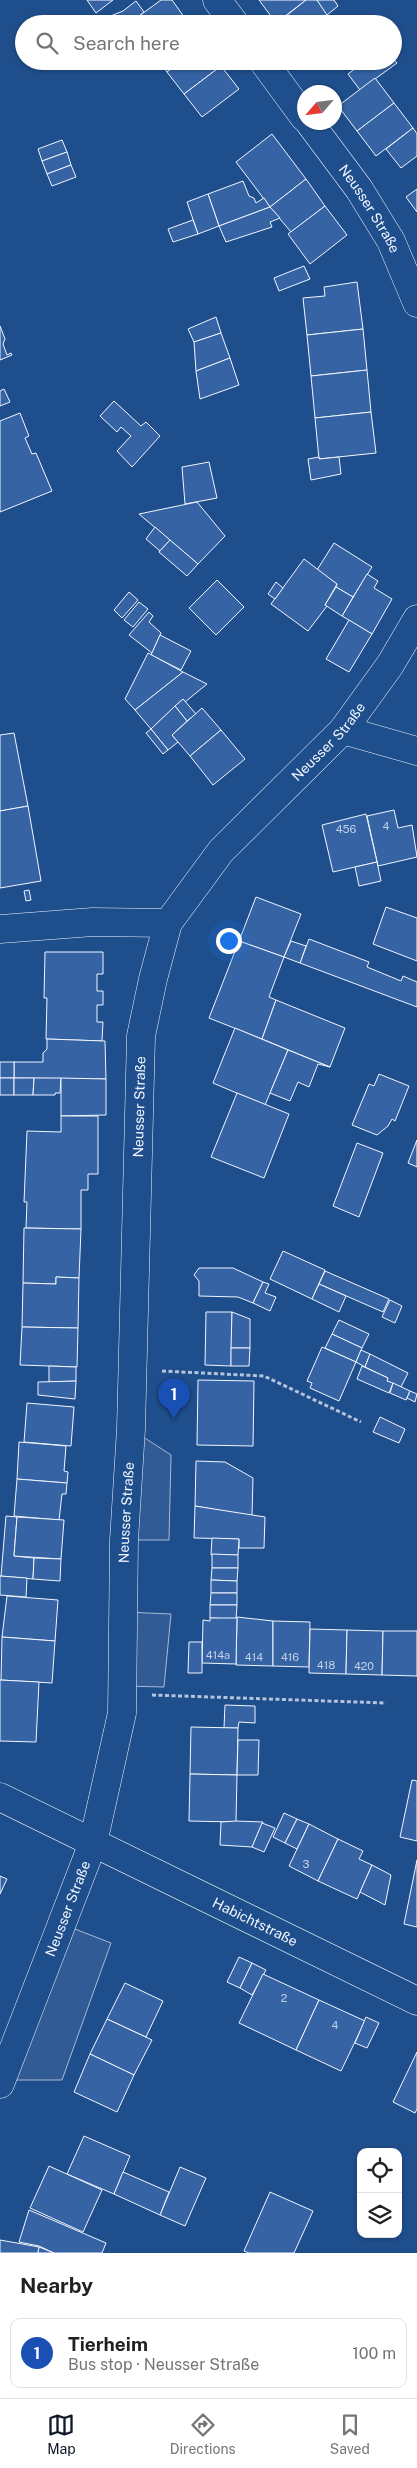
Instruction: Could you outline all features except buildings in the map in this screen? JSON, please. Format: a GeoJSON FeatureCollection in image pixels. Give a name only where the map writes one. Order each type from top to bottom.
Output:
{"type":"FeatureCollection","features":[{"type":"Feature","properties":{"kind":"street"},"geometry":{"type":"LineString","coordinates":[[217,0],[228,15]]}},
{"type":"Feature","properties":{"kind":"street"},"geometry":{"type":"LineString","coordinates":[[270,70],[297,107]]}},
{"type":"Feature","properties":{"kind":"street","name":"Neusser Straße"},"geometry":{"type":"LineString","coordinates":[[315,130],[359,189],[391,241],[417,303]]}},
{"type":"Feature","properties":{"kind":"street","name":"Neusser Straße"},"geometry":{"type":"LineString","coordinates":[[0,2084],[92,1843],[122,1713],[124,1540],[141,1036],[153,979],[168,923],[221,851],[343,730],[390,665],[417,618]]}},
{"type":"Feature","properties":{"kind":"street"},"geometry":{"type":"LineString","coordinates":[[343,730],[417,751]]}},
{"type":"Feature","properties":{"kind":"street"},"geometry":{"type":"LineString","coordinates":[[0,929],[93,922],[168,923]]}},
{"type":"Feature","properties":{"kind":"street","name":"Habichtstraße"},"geometry":{"type":"LineString","coordinates":[[0,1797],[417,2000]]}},
{"type":"Feature","properties":{"kind":"path"},"geometry":{"type":"LineString","coordinates":[[131,1369],[264,1376],[361,1422]]}},
{"type":"Feature","properties":{"kind":"path"},"geometry":{"type":"LineString","coordinates":[[123,1694],[386,1703]]}},
{"type":"Feature","properties":{"kind":"shaded area"},"geometry":{"type":"Polygon","coordinates":[[[131,1429],[171,1455],[169,1540],[124,1540],[131,1429]]]}},
{"type":"Feature","properties":{"kind":"shaded area"},"geometry":{"type":"Polygon","coordinates":[[[124,1612],[171,1614],[164,1687],[122,1686],[124,1612]]]}},
{"type":"Feature","properties":{"kind":"shaded area"},"geometry":{"type":"Polygon","coordinates":[[[62,1924],[111,1943],[62,2080],[2,2080],[62,1924]]]}},
{"type":"Feature","properties":{"kind":"place","name":"Tierheim"},"geometry":{"type":"Point","coordinates":[174,1419]}}]}
